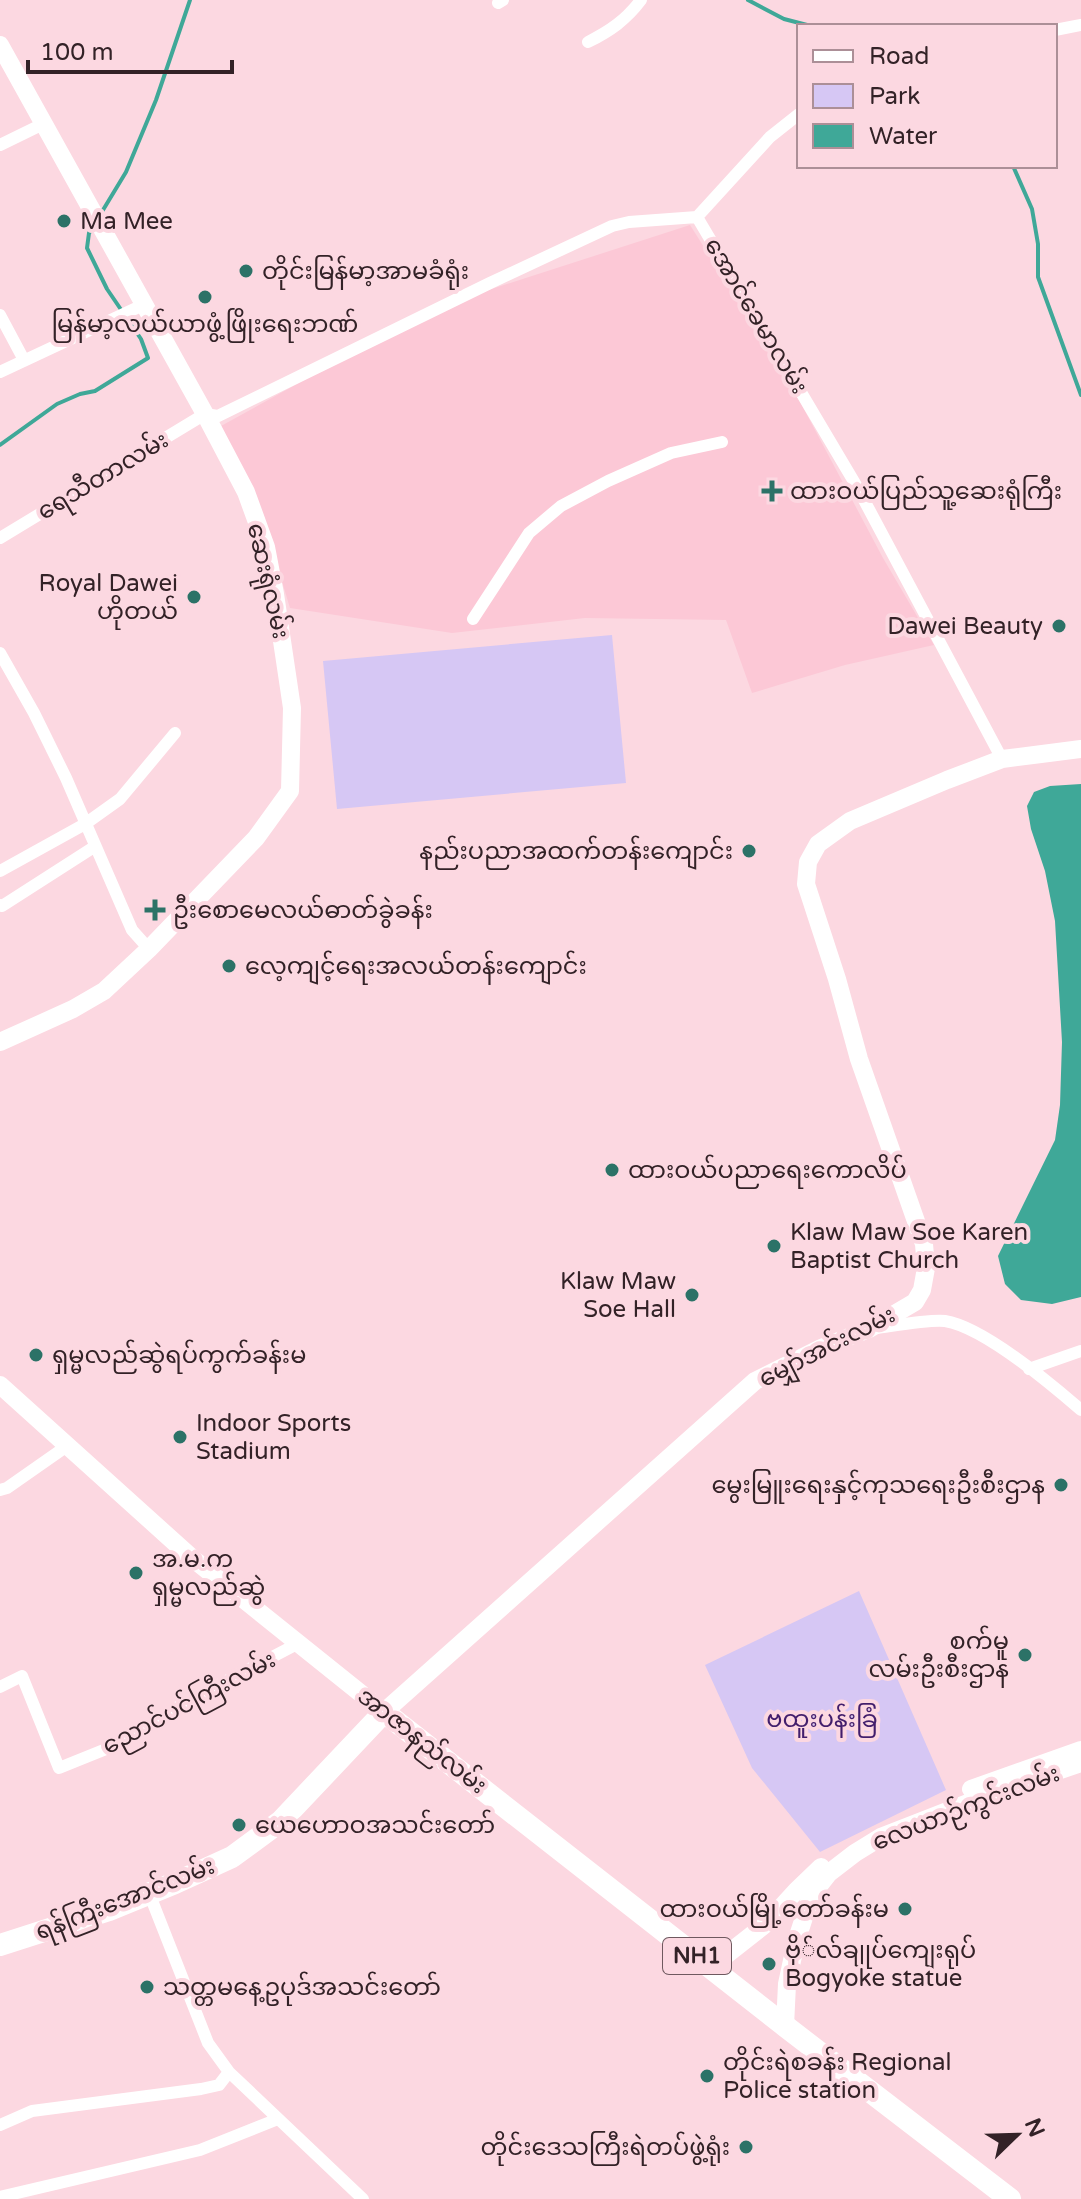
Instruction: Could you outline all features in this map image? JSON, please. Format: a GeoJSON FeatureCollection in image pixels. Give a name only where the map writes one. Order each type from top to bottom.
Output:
{"type":"FeatureCollection","features":[{"type":"Feature","properties":{"kind":"highway","name":"ရန်ကြီးအောင်လမ်း"},"geometry":{"type":"LineString","coordinates":[[0,1945],[109,1910],[232,1857],[281,1821],[384,1712]]}},
{"type":"Feature","properties":{"kind":"highway","name":"အာဇာနည်လမ်း"},"geometry":{"type":"LineString","coordinates":[[384,1712],[1010,2199]]}},
{"type":"Feature","properties":{"kind":"street"},"geometry":{"type":"LineString","coordinates":[[588,42],[611,30],[641,0]]}},
{"type":"Feature","properties":{"kind":"street"},"geometry":{"type":"LineString","coordinates":[[1057,30],[1081,25]]}},
{"type":"Feature","properties":{"kind":"street","name":"ဆေးရုံလမ်း"},"geometry":{"type":"LineString","coordinates":[[0,45],[246,492],[266,547],[292,708],[290,791],[256,838],[104,991],[73,1009],[0,1042]]}},
{"type":"Feature","properties":{"kind":"street"},"geometry":{"type":"LineString","coordinates":[[697,217],[770,137],[797,116]]}},
{"type":"Feature","properties":{"kind":"street"},"geometry":{"type":"LineString","coordinates":[[0,145],[43,124]]}},
{"type":"Feature","properties":{"kind":"street","name":"အောင်ခေမာလမ်း"},"geometry":{"type":"LineString","coordinates":[[205,414],[218,416],[612,226],[697,217],[856,485],[1002,759]]}},
{"type":"Feature","properties":{"kind":"street"},"geometry":{"type":"LineString","coordinates":[[0,372],[143,305]]}},
{"type":"Feature","properties":{"kind":"street"},"geometry":{"type":"LineString","coordinates":[[0,315],[24,360]]}},
{"type":"Feature","properties":{"kind":"street","name":"ရေသီတာလမ်း"},"geometry":{"type":"LineString","coordinates":[[0,538],[205,414]]}},
{"type":"Feature","properties":{"kind":"street"},"geometry":{"type":"LineString","coordinates":[[473,619],[529,533],[561,506],[671,453],[722,442]]}},
{"type":"Feature","properties":{"kind":"street"},"geometry":{"type":"LineString","coordinates":[[0,653],[66,778],[132,930],[149,949]]}},
{"type":"Feature","properties":{"kind":"street"},"geometry":{"type":"LineString","coordinates":[[0,871],[85,824],[120,799],[175,733]]}},
{"type":"Feature","properties":{"kind":"street","name":"မျှော်အင်းလမ်း"},"geometry":{"type":"LineString","coordinates":[[384,1712],[755,1381],[821,1348],[869,1329],[915,1302],[922,1290],[926,1268],[924,1244],[859,1059],[806,884],[808,862],[818,844],[850,821],[1002,759],[1081,749]]}},
{"type":"Feature","properties":{"kind":"street"},"geometry":{"type":"LineString","coordinates":[[0,905],[94,847]]}},
{"type":"Feature","properties":{"kind":"street"},"geometry":{"type":"LineString","coordinates":[[869,1329],[944,1320],[976,1332],[1051,1384],[1081,1410]]}},
{"type":"Feature","properties":{"kind":"street"},"geometry":{"type":"LineString","coordinates":[[1029,1369],[1081,1351]]}},
{"type":"Feature","properties":{"kind":"street","name":"အာဇာနည်လမ်း"},"geometry":{"type":"LineString","coordinates":[[0,1385],[192,1558],[384,1712]]}},
{"type":"Feature","properties":{"kind":"street"},"geometry":{"type":"LineString","coordinates":[[0,1490],[67,1446]]}},
{"type":"Feature","properties":{"kind":"street","name":"ညောင်ပင်ကြီးလမ်း"},"geometry":{"type":"LineString","coordinates":[[0,1687],[22,1676],[59,1768],[121,1743],[184,1703],[299,1643]]}},
{"type":"Feature","properties":{"kind":"street","name":"လေယာဉ်ကွင်းလမ်း"},"geometry":{"type":"LineString","coordinates":[[711,1967],[767,1923],[824,1865],[876,1828],[1012,1773],[1081,1750]]}},
{"type":"Feature","properties":{"kind":"street","name":"လေယာဉ်ကွင်းလမ်း"},"geometry":{"type":"LineString","coordinates":[[785,2026],[787,1984],[796,1942],[811,1896],[829,1873],[881,1837],[1081,1763]]}},
{"type":"Feature","properties":{"kind":"street"},"geometry":{"type":"LineString","coordinates":[[149,1893],[208,2043],[229,2072],[363,2199]]}},
{"type":"Feature","properties":{"kind":"street"},"geometry":{"type":"LineString","coordinates":[[767,1923],[796,1942]]}},
{"type":"Feature","properties":{"kind":"street"},"geometry":{"type":"LineString","coordinates":[[0,2125],[32,2111],[219,2085],[229,2072]]}},
{"type":"Feature","properties":{"kind":"street"},"geometry":{"type":"LineString","coordinates":[[0,2197],[200,2150],[278,2119]]}},
{"type":"Feature","properties":{"kind":"shaded area"},"geometry":{"type":"Polygon","coordinates":[[[690,225],[789,381],[883,558],[934,645],[845,665],[752,693],[726,620],[585,618],[452,633],[290,608],[277,565],[221,426],[375,341],[470,296],[690,225]]]}},
{"type":"Feature","properties":{"kind":"green space"},"geometry":{"type":"Polygon","coordinates":[[[612,635],[626,783],[337,809],[323,661],[612,635]]]}},
{"type":"Feature","properties":{"kind":"green space","name":"ဗထူးပန်းခြံ"},"geometry":{"type":"Polygon","coordinates":[[[859,1591],[946,1790],[820,1852],[752,1768],[705,1665],[859,1591]]]}},
{"type":"Feature","properties":{"kind":"water"},"geometry":{"type":"Polygon","coordinates":[[[1081,784],[1081,1297],[1052,1304],[1021,1300],[1005,1284],[998,1256],[1055,1140],[1060,1105],[1062,1042],[1055,921],[1027,806],[1034,792],[1050,786],[1081,784]]]}},
{"type":"Feature","properties":{"kind":"waterway"},"geometry":{"type":"LineString","coordinates":[[100,215],[126,172],[156,100],[190,0]]}},
{"type":"Feature","properties":{"kind":"waterway"},"geometry":{"type":"LineString","coordinates":[[748,0],[784,19],[803,24]]}},
{"type":"Feature","properties":{"kind":"waterway"},"geometry":{"type":"LineString","coordinates":[[1014,168],[1032,209],[1038,244],[1038,277],[1081,395]]}},
{"type":"Feature","properties":{"kind":"waterway"},"geometry":{"type":"LineString","coordinates":[[0,445],[57,404],[95,391],[148,358],[141,339],[107,289],[87,248],[89,233],[94,226]]}},
{"type":"Feature","properties":{"kind":"place","name":"Ma Mee"},"geometry":{"type":"Point","coordinates":[64,221]}},
{"type":"Feature","properties":{"kind":"place","name":"တိုင်းမြန်မာ့အာမခံရုံး"},"geometry":{"type":"Point","coordinates":[246,271]}},
{"type":"Feature","properties":{"kind":"place","name":"မြန်မာ့လယ်ယာဖွံ့ဖြိုးရေးဘဏ်"},"geometry":{"type":"Point","coordinates":[205,297]}},
{"type":"Feature","properties":{"kind":"place","name":"ထားဝယ်ပြည်သူ့ဆေးရုံကြီး"},"geometry":{"type":"Point","coordinates":[772,491]}},
{"type":"Feature","properties":{"kind":"place","name":"Royal Dawei ဟိုတယ်"},"geometry":{"type":"Point","coordinates":[194,597]}},
{"type":"Feature","properties":{"kind":"place","name":"Dawei Beauty"},"geometry":{"type":"Point","coordinates":[1059,626]}},
{"type":"Feature","properties":{"kind":"place","name":"နည်းပညာအထက်တန်းကျောင်း"},"geometry":{"type":"Point","coordinates":[749,851]}},
{"type":"Feature","properties":{"kind":"place","name":"ဦးစောမေလယ်ဓာတ်ခွဲခန်း"},"geometry":{"type":"Point","coordinates":[155,910]}},
{"type":"Feature","properties":{"kind":"place","name":"လေ့ကျင့်ရေးအလယ်တန်းကျောင်း"},"geometry":{"type":"Point","coordinates":[229,966]}},
{"type":"Feature","properties":{"kind":"place","name":"ထားဝယ်ပညာရေးကောလိပ်"},"geometry":{"type":"Point","coordinates":[612,1170]}},
{"type":"Feature","properties":{"kind":"place","name":"Klaw Maw Soe Karen Baptist Church"},"geometry":{"type":"Point","coordinates":[774,1246]}},
{"type":"Feature","properties":{"kind":"place","name":"Klaw Maw Soe Hall"},"geometry":{"type":"Point","coordinates":[692,1295]}},
{"type":"Feature","properties":{"kind":"place","name":"ရှမ္မလည်ဆွဲရပ်ကွက်ခန်းမ"},"geometry":{"type":"Point","coordinates":[36,1355]}},
{"type":"Feature","properties":{"kind":"place","name":"Indoor Sports Stadium"},"geometry":{"type":"Point","coordinates":[180,1437]}},
{"type":"Feature","properties":{"kind":"place","name":"မွေးမြူးရေးနှင့်ကုသရေးဦးစီးဌာန"},"geometry":{"type":"Point","coordinates":[1061,1485]}},
{"type":"Feature","properties":{"kind":"place","name":"အ.မ.က ရှမ္မလည်ဆွဲ"},"geometry":{"type":"Point","coordinates":[136,1573]}},
{"type":"Feature","properties":{"kind":"place","name":"စက်မူ လမ်းဦးစီးဌာန"},"geometry":{"type":"Point","coordinates":[1025,1655]}},
{"type":"Feature","properties":{"kind":"place","name":"ယေဟောဝအသင်းတော်"},"geometry":{"type":"Point","coordinates":[239,1825]}},
{"type":"Feature","properties":{"kind":"place","name":"ထားဝယ်မြို့တော်ခန်းမ"},"geometry":{"type":"Point","coordinates":[905,1909]}},
{"type":"Feature","properties":{"kind":"place","name":"ဗို်လ်ချုပ်ကျေးရုပ် Bogyoke statue"},"geometry":{"type":"Point","coordinates":[769,1964]}},
{"type":"Feature","properties":{"kind":"place","name":"သတ္တမနေ့ဥပုဒ်အသင်းတော်"},"geometry":{"type":"Point","coordinates":[147,1987]}},
{"type":"Feature","properties":{"kind":"place","name":"တိုင်းရဲစခန်း Regional Police station"},"geometry":{"type":"Point","coordinates":[707,2076]}},
{"type":"Feature","properties":{"kind":"place","name":"တိုင်းဒေသကြီးရဲတပ်ဖွဲ့ရုံး"},"geometry":{"type":"Point","coordinates":[746,2147]}}]}
